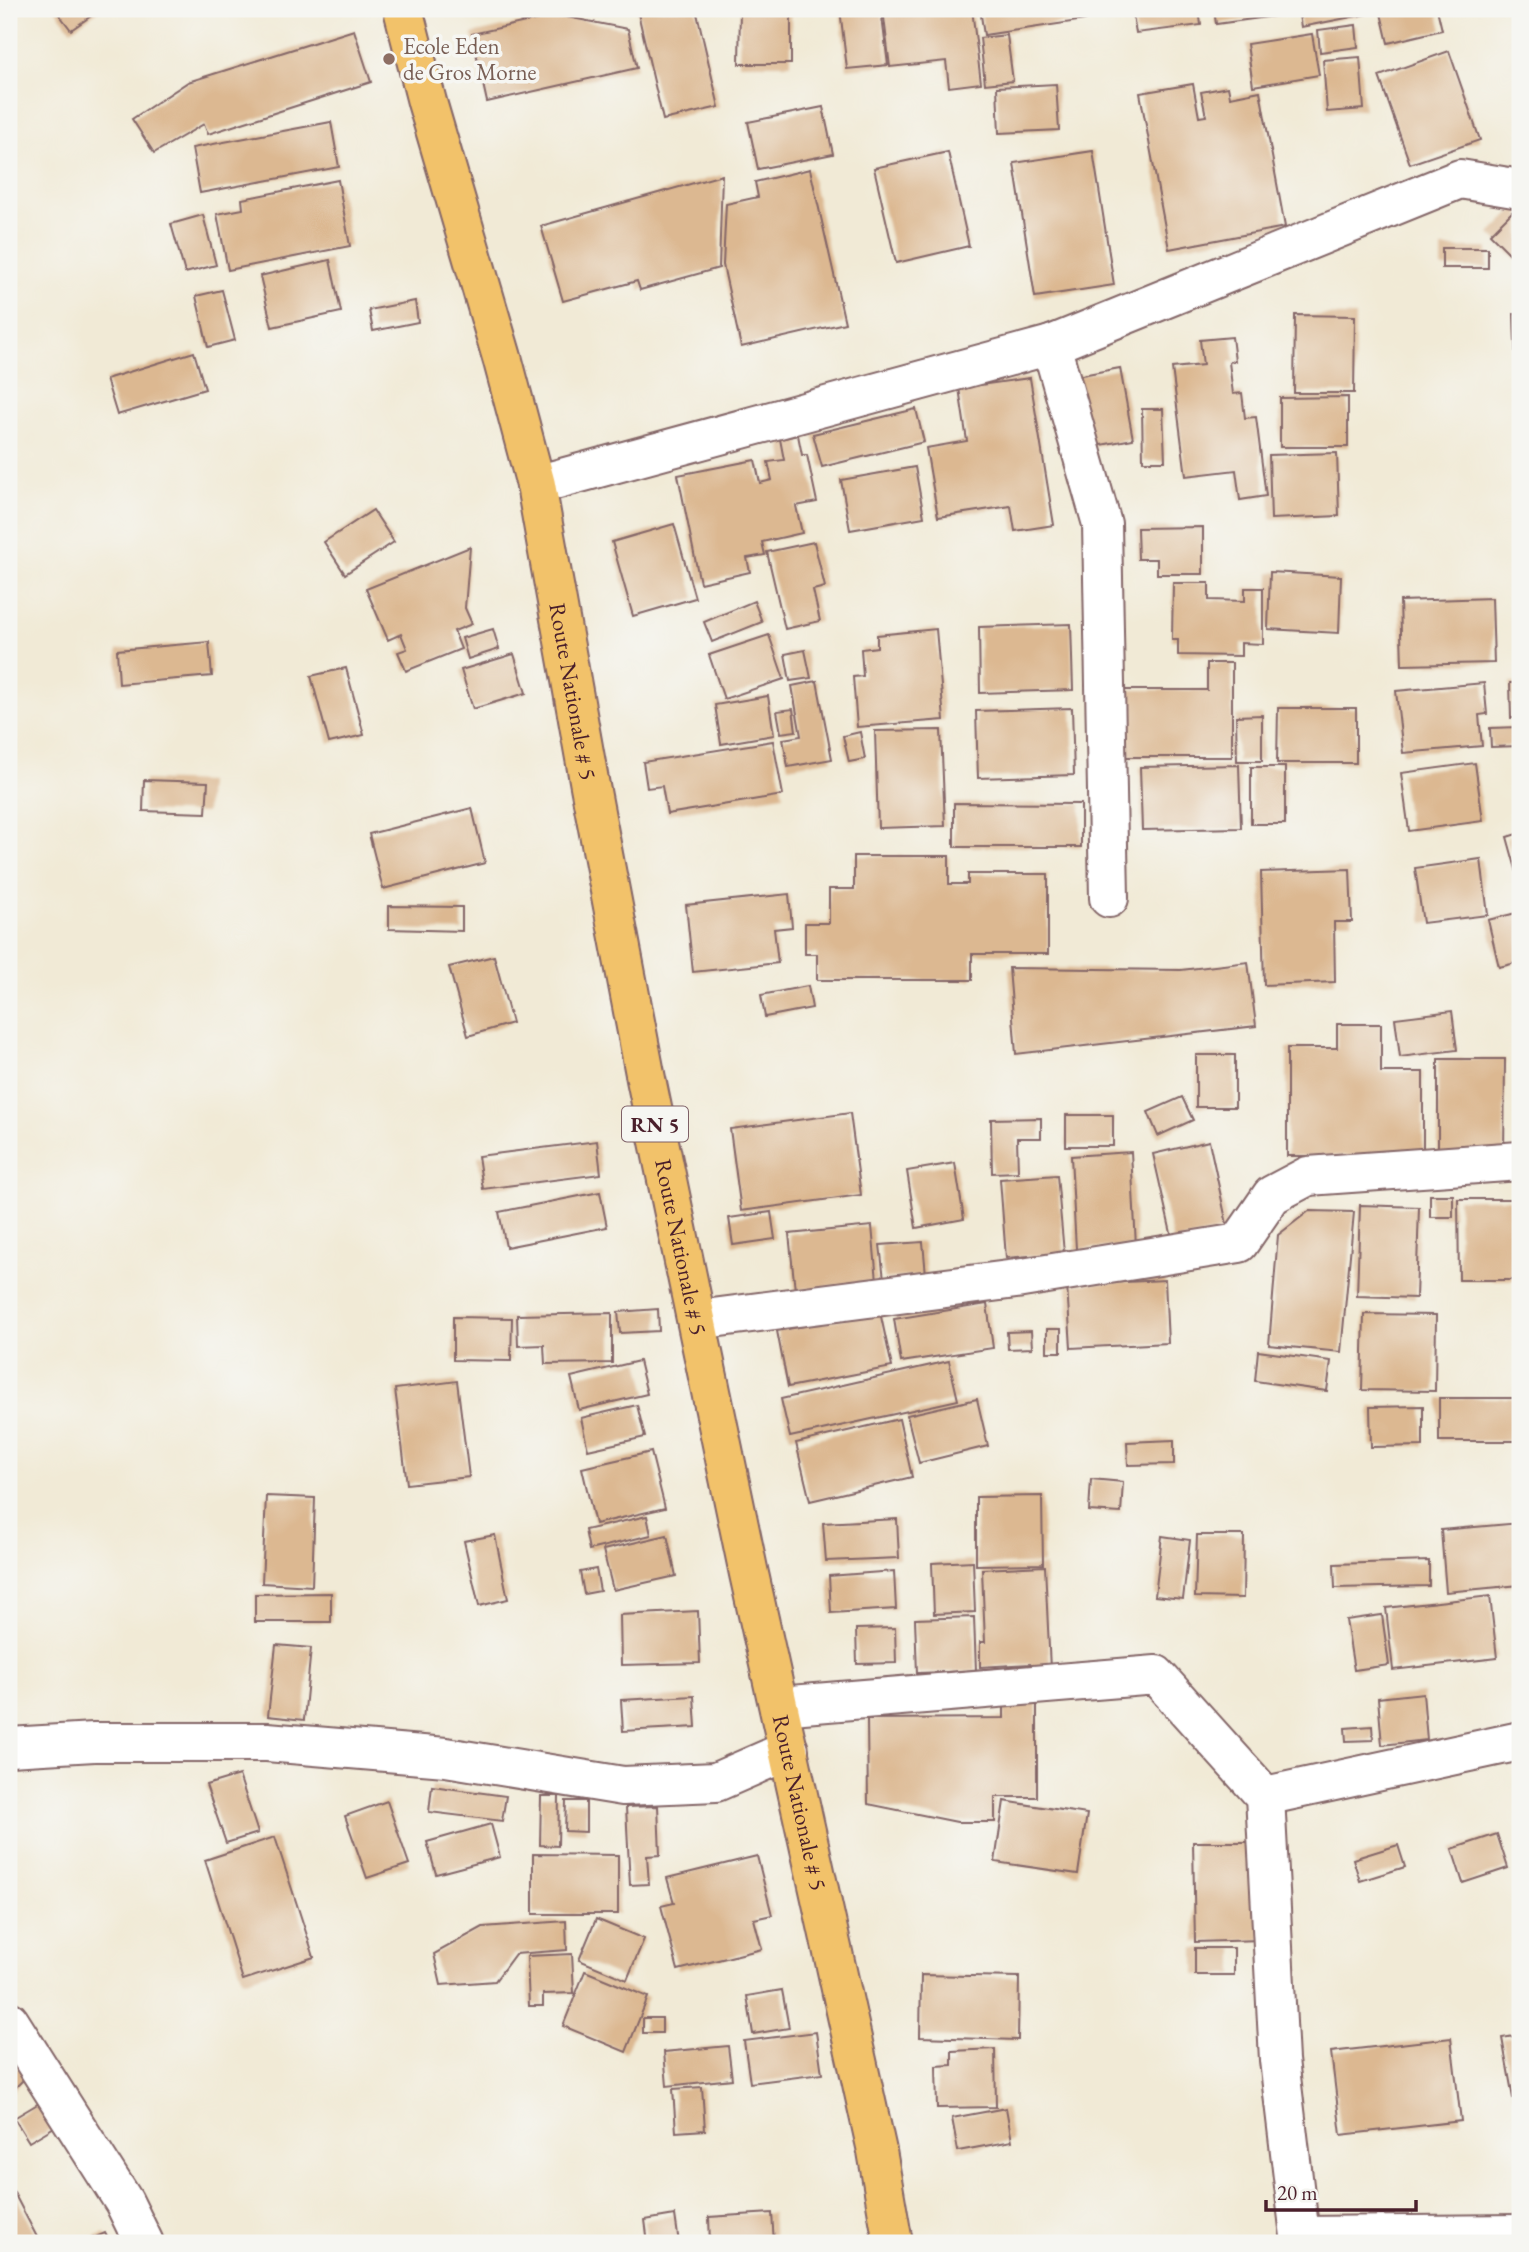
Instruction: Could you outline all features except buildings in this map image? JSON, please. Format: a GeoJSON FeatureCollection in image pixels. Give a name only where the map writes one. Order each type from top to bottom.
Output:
{"type":"FeatureCollection","features":[{"type":"Feature","properties":{"kind":"main road","name":"Route Nationale # 5"},"geometry":{"type":"LineString","coordinates":[[404,9],[427,102],[503,361],[536,485],[643,1066],[749,1574],[877,2151],[893,2243]]}},
{"type":"Feature","properties":{"kind":"street"},"geometry":{"type":"LineString","coordinates":[[536,485],[1051,345],[1460,179],[1520,189]]}},
{"type":"Feature","properties":{"kind":"street"},"geometry":{"type":"LineString","coordinates":[[1051,345],[1102,524],[1110,898]]}},
{"type":"Feature","properties":{"kind":"street"},"geometry":{"type":"LineString","coordinates":[[697,1320],[1016,1279],[1239,1243],[1272,1195],[1308,1177],[1520,1161]]}},
{"type":"Feature","properties":{"kind":"street"},"geometry":{"type":"LineString","coordinates":[[779,1706],[1156,1675],[1265,1796],[1279,2060],[1300,2236],[1520,2234]]}},
{"type":"Feature","properties":{"kind":"street"},"geometry":{"type":"LineString","coordinates":[[1265,1796],[1520,1741]]}},
{"type":"Feature","properties":{"kind":"street"},"geometry":{"type":"LineString","coordinates":[[9,1747],[94,1742],[267,1742],[446,1757],[623,1786],[716,1782],[789,1750]]}},
{"type":"Feature","properties":{"kind":"street"},"geometry":{"type":"LineString","coordinates":[[9,2021],[124,2202],[144,2243]]}},
{"type":"Feature","properties":{"kind":"place","name":"Ecole Eden de Gros Morne"},"geometry":{"type":"Point","coordinates":[389,59]}}]}
